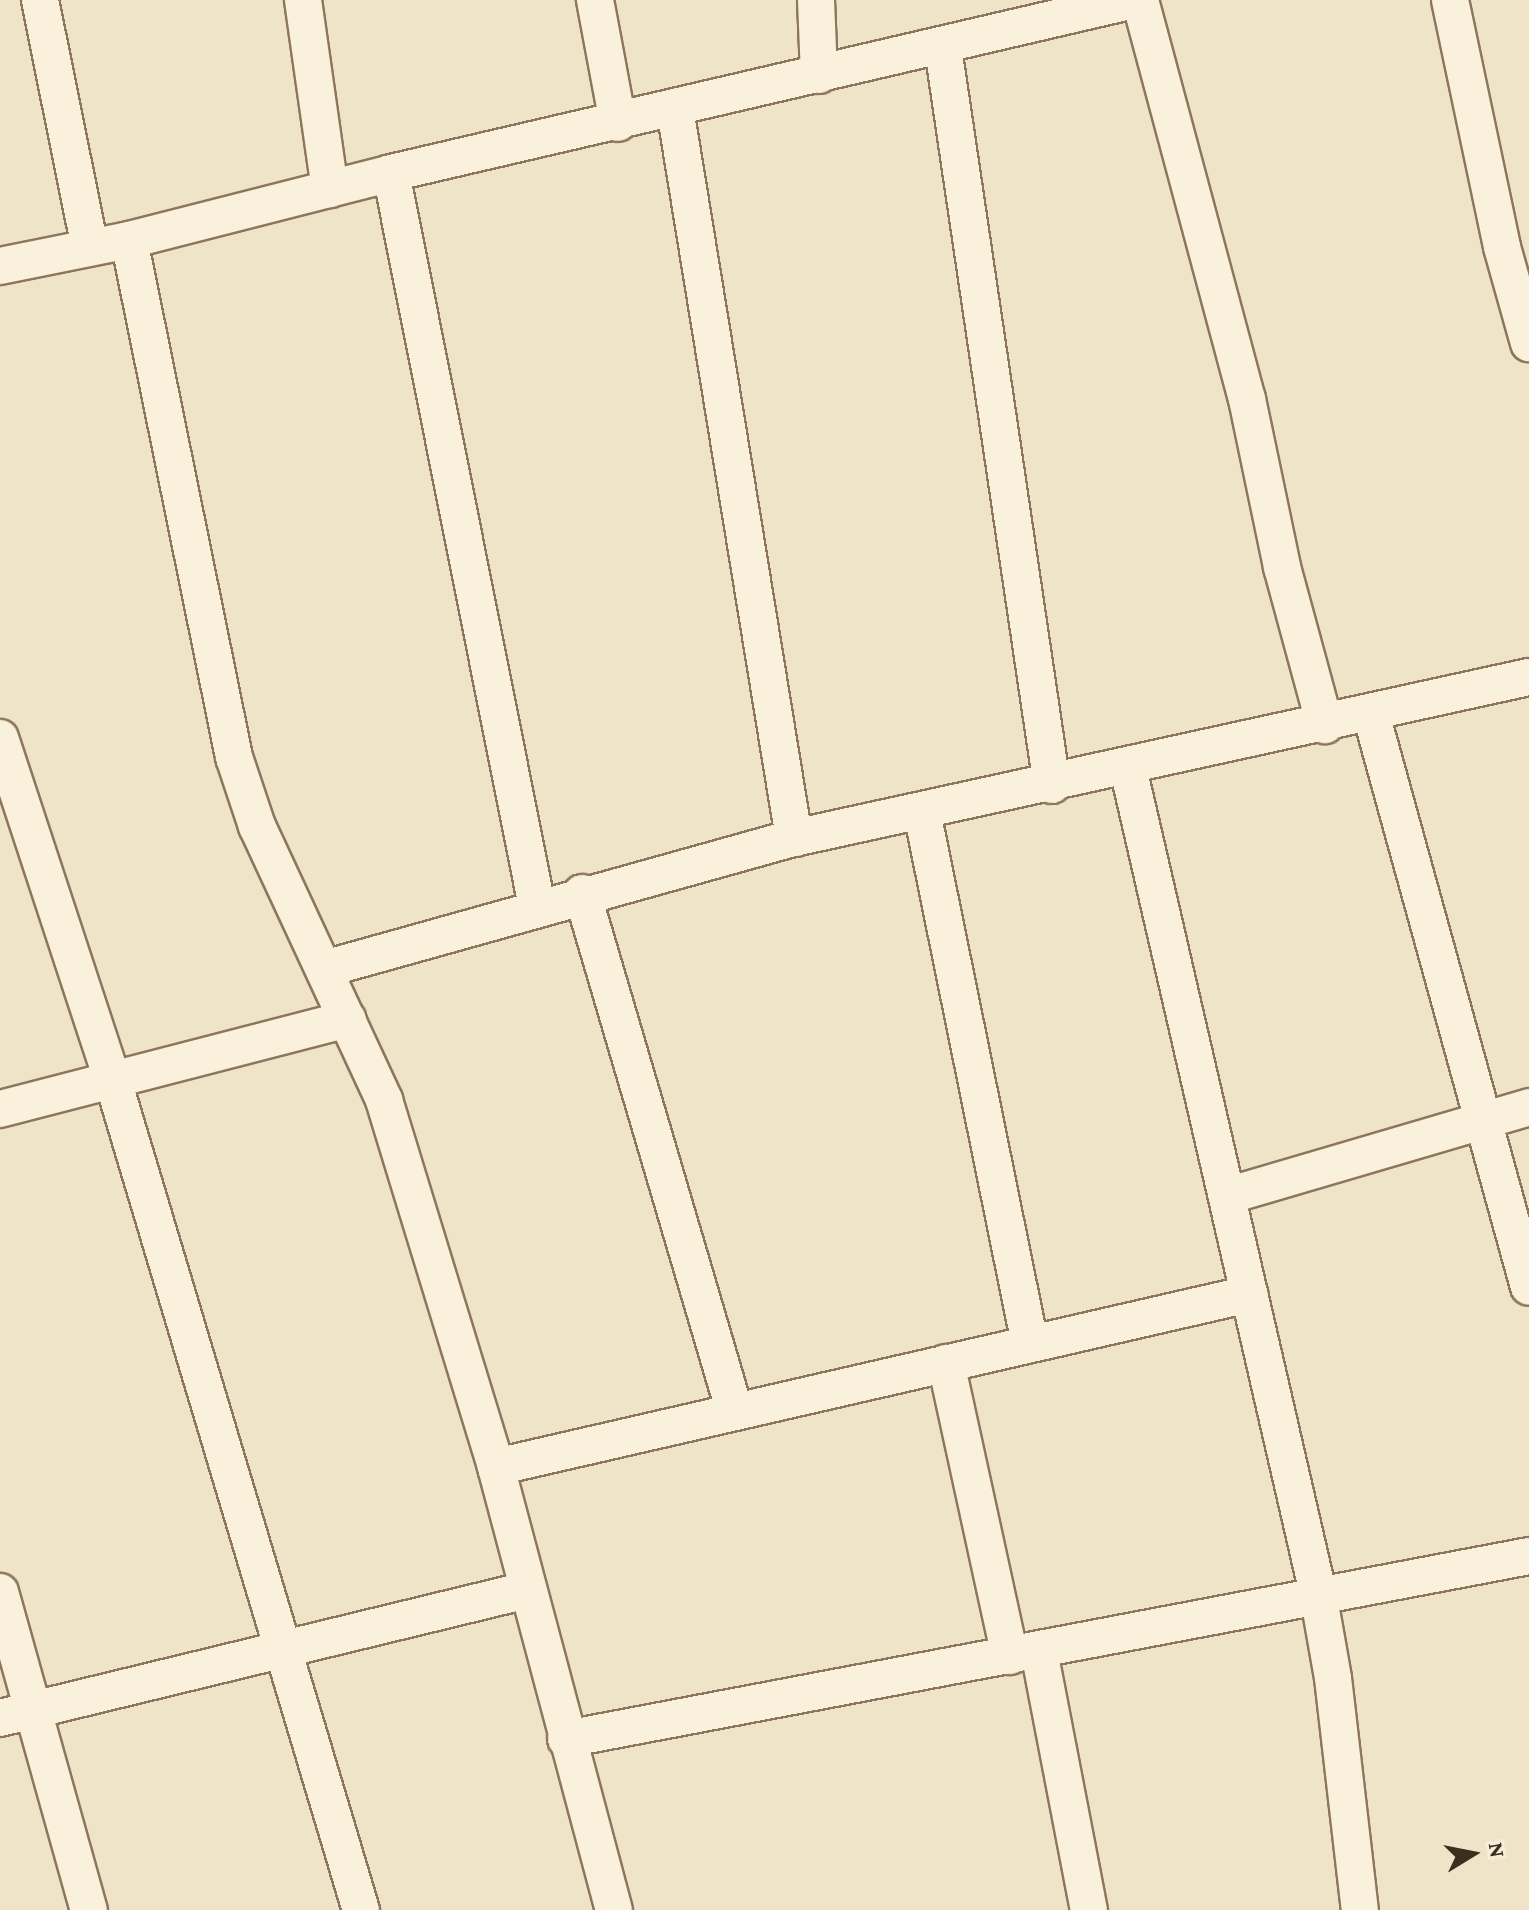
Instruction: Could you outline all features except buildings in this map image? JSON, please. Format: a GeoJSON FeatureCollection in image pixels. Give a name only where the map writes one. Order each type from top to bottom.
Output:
{"type":"FeatureCollection","features":[{"type":"Feature","properties":{"kind":"street"},"geometry":{"type":"LineString","coordinates":[[40,0],[90,247]]}},
{"type":"Feature","properties":{"kind":"street"},"geometry":{"type":"LineString","coordinates":[[303,0],[330,189]]}},
{"type":"Feature","properties":{"kind":"street"},"geometry":{"type":"LineString","coordinates":[[595,0],[618,123]]}},
{"type":"Feature","properties":{"kind":"street"},"geometry":{"type":"LineString","coordinates":[[816,0],[819,75]]}},
{"type":"Feature","properties":{"kind":"street"},"geometry":{"type":"LineString","coordinates":[[0,266],[129,240],[391,173],[943,48],[1134,0]]}},
{"type":"Feature","properties":{"kind":"street"},"geometry":{"type":"LineString","coordinates":[[1140,0],[1247,399],[1282,567],[1325,725]]}},
{"type":"Feature","properties":{"kind":"street"},"geometry":{"type":"LineString","coordinates":[[1450,0],[1502,247],[1529,343]]}},
{"type":"Feature","properties":{"kind":"street"},"geometry":{"type":"LineString","coordinates":[[943,48],[1052,785]]}},
{"type":"Feature","properties":{"kind":"street"},"geometry":{"type":"LineString","coordinates":[[675,109],[794,838]]}},
{"type":"Feature","properties":{"kind":"street"},"geometry":{"type":"LineString","coordinates":[[391,173],[537,906]]}},
{"type":"Feature","properties":{"kind":"street"},"geometry":{"type":"LineString","coordinates":[[129,240],[234,757],[257,826],[384,1100],[496,1467],[614,1910]]}},
{"type":"Feature","properties":{"kind":"street"},"geometry":{"type":"LineString","coordinates":[[324,969],[582,893],[794,838],[1052,785],[1529,677]]}},
{"type":"Feature","properties":{"kind":"street"},"geometry":{"type":"LineString","coordinates":[[1371,714],[1487,1119],[1529,1287]]}},
{"type":"Feature","properties":{"kind":"street"},"geometry":{"type":"LineString","coordinates":[[0,738],[113,1081],[361,1910]]}},
{"type":"Feature","properties":{"kind":"street"},"geometry":{"type":"LineString","coordinates":[[1128,768],[1318,1593],[1333,1678],[1360,1910]]}},
{"type":"Feature","properties":{"kind":"street"},"geometry":{"type":"LineString","coordinates":[[922,812],[1030,1344]]}},
{"type":"Feature","properties":{"kind":"street"},"geometry":{"type":"LineString","coordinates":[[582,893],[734,1409]]}},
{"type":"Feature","properties":{"kind":"street"},"geometry":{"type":"LineString","coordinates":[[0,1109],[348,1019]]}},
{"type":"Feature","properties":{"kind":"street"},"geometry":{"type":"LineString","coordinates":[[1227,1196],[1529,1107]]}},
{"type":"Feature","properties":{"kind":"street"},"geometry":{"type":"LineString","coordinates":[[496,1467],[734,1409],[1249,1294]]}},
{"type":"Feature","properties":{"kind":"street"},"geometry":{"type":"LineString","coordinates":[[946,1363],[1089,1910]]}},
{"type":"Feature","properties":{"kind":"street"},"geometry":{"type":"LineString","coordinates":[[566,1739],[1024,1654],[1318,1593],[1529,1556]]}},
{"type":"Feature","properties":{"kind":"street"},"geometry":{"type":"LineString","coordinates":[[17,1714],[527,1590]]}},
{"type":"Feature","properties":{"kind":"street"},"geometry":{"type":"LineString","coordinates":[[0,1592],[17,1714],[89,1910]]}}]}
